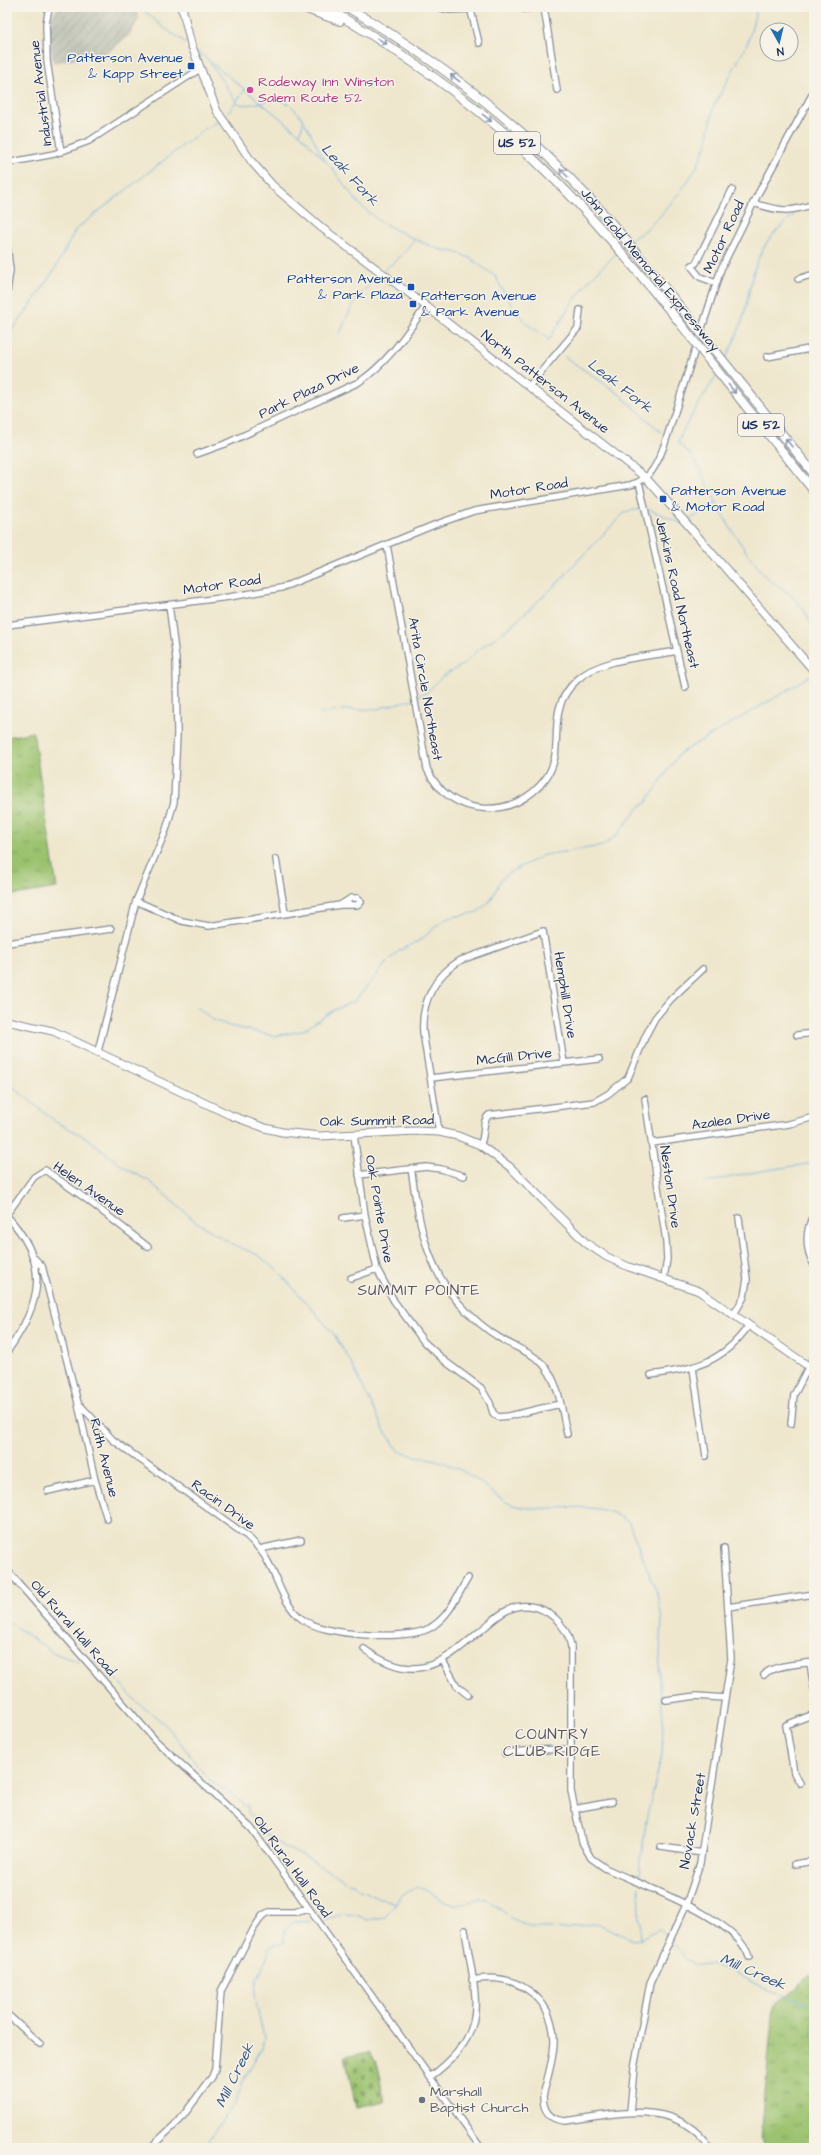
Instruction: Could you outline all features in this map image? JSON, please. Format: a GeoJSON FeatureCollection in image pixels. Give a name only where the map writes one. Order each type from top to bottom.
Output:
{"type":"FeatureCollection","features":[{"type":"Feature","properties":{"kind":"highway"},"geometry":{"type":"LineString","coordinates":[[301,7],[366,31]]}},
{"type":"Feature","properties":{"kind":"highway","name":"John Gold Memorial Expressway"},"geometry":{"type":"LineString","coordinates":[[325,7],[366,31],[460,95],[524,150],[587,213],[676,318],[814,491]]}},
{"type":"Feature","properties":{"kind":"highway","name":"John Gold Memorial Expressway"},"geometry":{"type":"LineString","coordinates":[[347,7],[443,69],[535,144],[599,209],[717,352],[814,474]]}},
{"type":"Feature","properties":{"kind":"highway"},"geometry":{"type":"LineString","coordinates":[[352,7],[372,22]]}},
{"type":"Feature","properties":{"kind":"main road","name":"North Patterson Avenue"},"geometry":{"type":"LineString","coordinates":[[182,7],[190,43],[217,111],[233,137],[273,186],[322,228],[426,306],[646,478],[688,524],[814,671]]}},
{"type":"Feature","properties":{"kind":"main road","name":"Oak Summit Road"},"geometry":{"type":"LineString","coordinates":[[7,1021],[53,1031],[98,1051],[230,1115],[265,1128],[282,1132],[320,1136],[415,1131],[439,1132],[458,1136],[480,1145],[510,1166],[586,1243],[607,1257],[629,1267],[699,1291],[811,1368]]}},
{"type":"Feature","properties":{"kind":"street","name":"Industrial Avenue"},"geometry":{"type":"LineString","coordinates":[[49,7],[46,24],[49,54],[47,61],[61,152]]}},
{"type":"Feature","properties":{"kind":"street"},"geometry":{"type":"LineString","coordinates":[[437,7],[450,10],[470,8],[478,43]]}},
{"type":"Feature","properties":{"kind":"street"},"geometry":{"type":"LineString","coordinates":[[518,7],[524,9],[543,7],[557,90]]}},
{"type":"Feature","properties":{"kind":"street"},"geometry":{"type":"LineString","coordinates":[[7,163],[61,152],[89,141],[200,69]]}},
{"type":"Feature","properties":{"kind":"street","name":"Motor Road"},"geometry":{"type":"LineString","coordinates":[[7,625],[229,597],[281,588],[474,511],[639,482],[646,478],[656,467],[664,446],[716,283],[753,203],[814,91]]}},
{"type":"Feature","properties":{"kind":"street"},"geometry":{"type":"LineString","coordinates":[[716,283],[700,277],[691,266],[696,263],[732,190]]}},
{"type":"Feature","properties":{"kind":"street"},"geometry":{"type":"LineString","coordinates":[[753,203],[778,211],[792,211],[814,204]]}},
{"type":"Feature","properties":{"kind":"street"},"geometry":{"type":"LineString","coordinates":[[7,246],[10,270],[7,292]]}},
{"type":"Feature","properties":{"kind":"street"},"geometry":{"type":"LineString","coordinates":[[798,279],[814,274]]}},
{"type":"Feature","properties":{"kind":"street","name":"Park Plaza Drive"},"geometry":{"type":"LineString","coordinates":[[197,454],[225,444],[359,382],[376,370],[391,354],[426,306]]}},
{"type":"Feature","properties":{"kind":"street"},"geometry":{"type":"LineString","coordinates":[[529,386],[578,328],[580,310]]}},
{"type":"Feature","properties":{"kind":"street"},"geometry":{"type":"LineString","coordinates":[[767,357],[814,348]]}},
{"type":"Feature","properties":{"kind":"street","name":"Jenkins Road Northeast"},"geometry":{"type":"LineString","coordinates":[[639,482],[685,687]]}},
{"type":"Feature","properties":{"kind":"street","name":"Arita Circle Northeast"},"geometry":{"type":"LineString","coordinates":[[387,545],[427,769],[444,792],[465,805],[479,809],[508,806],[524,798],[540,784],[551,768],[554,758],[556,724],[562,700],[572,685],[585,673],[608,664],[678,651]]}},
{"type":"Feature","properties":{"kind":"street"},"geometry":{"type":"LineString","coordinates":[[98,1051],[136,901],[166,830],[175,795],[176,659],[169,605]]}},
{"type":"Feature","properties":{"kind":"street"},"geometry":{"type":"LineString","coordinates":[[276,859],[286,913]]}},
{"type":"Feature","properties":{"kind":"street"},"geometry":{"type":"LineString","coordinates":[[136,901],[182,921],[202,925],[225,924],[340,905]]}},
{"type":"Feature","properties":{"kind":"street"},"geometry":{"type":"LineString","coordinates":[[7,943],[110,929]]}},
{"type":"Feature","properties":{"kind":"street","name":"Hemphill Drive"},"geometry":{"type":"LineString","coordinates":[[431,1078],[423,1032],[423,1016],[426,1002],[436,981],[449,968],[461,960],[543,931],[564,1063]]}},
{"type":"Feature","properties":{"kind":"street"},"geometry":{"type":"LineString","coordinates":[[480,1145],[483,1138],[486,1118],[489,1114],[594,1102],[620,1085],[630,1074],[646,1035],[655,1018],[671,999],[703,969]]}},
{"type":"Feature","properties":{"kind":"street"},"geometry":{"type":"LineString","coordinates":[[797,1035],[814,1033]]}},
{"type":"Feature","properties":{"kind":"street","name":"McGill Drive"},"geometry":{"type":"LineString","coordinates":[[431,1078],[599,1059]]}},
{"type":"Feature","properties":{"kind":"street"},"geometry":{"type":"LineString","coordinates":[[431,1078],[439,1132]]}},
{"type":"Feature","properties":{"kind":"street","name":"Neston Drive"},"geometry":{"type":"LineString","coordinates":[[645,1099],[666,1241],[667,1259],[664,1278]]}},
{"type":"Feature","properties":{"kind":"street","name":"Azalea Drive"},"geometry":{"type":"LineString","coordinates":[[652,1143],[789,1124],[814,1117]]}},
{"type":"Feature","properties":{"kind":"street","name":"Oak Pointe Drive"},"geometry":{"type":"LineString","coordinates":[[354,1135],[365,1215],[377,1269],[394,1301],[424,1342],[446,1362],[481,1388],[490,1403],[493,1413],[498,1417],[509,1416],[560,1404]]}},
{"type":"Feature","properties":{"kind":"street"},"geometry":{"type":"LineString","coordinates":[[359,1175],[411,1168],[440,1169],[464,1176]]}},
{"type":"Feature","properties":{"kind":"street"},"geometry":{"type":"LineString","coordinates":[[411,1168],[419,1224],[424,1242],[435,1268],[446,1287],[469,1313],[489,1330],[532,1356],[546,1368],[556,1388],[567,1434]]}},
{"type":"Feature","properties":{"kind":"street","name":"Helen Avenue"},"geometry":{"type":"LineString","coordinates":[[7,1215],[34,1177],[45,1170],[84,1197],[148,1247]]}},
{"type":"Feature","properties":{"kind":"street"},"geometry":{"type":"LineString","coordinates":[[7,1215],[21,1232],[33,1257],[37,1274],[36,1296],[24,1329],[7,1352]]}},
{"type":"Feature","properties":{"kind":"street"},"geometry":{"type":"LineString","coordinates":[[343,1218],[365,1215]]}},
{"type":"Feature","properties":{"kind":"street"},"geometry":{"type":"LineString","coordinates":[[814,1215],[807,1239],[814,1265]]}},
{"type":"Feature","properties":{"kind":"street"},"geometry":{"type":"LineString","coordinates":[[734,1314],[744,1297],[747,1279],[739,1218]]}},
{"type":"Feature","properties":{"kind":"street","name":"Racin Drive"},"geometry":{"type":"LineString","coordinates":[[33,1257],[42,1266],[78,1403],[113,1440],[247,1536],[260,1549],[285,1598],[302,1620],[314,1626],[358,1635],[410,1633],[429,1628],[449,1612],[468,1578]]}},
{"type":"Feature","properties":{"kind":"street"},"geometry":{"type":"LineString","coordinates":[[351,1278],[377,1269]]}},
{"type":"Feature","properties":{"kind":"street"},"geometry":{"type":"LineString","coordinates":[[651,1375],[693,1368],[709,1362],[725,1353],[740,1338],[749,1325]]}},
{"type":"Feature","properties":{"kind":"street"},"geometry":{"type":"LineString","coordinates":[[791,1424],[794,1394],[811,1368],[814,1356]]}},
{"type":"Feature","properties":{"kind":"street"},"geometry":{"type":"LineString","coordinates":[[693,1368],[706,1456]]}},
{"type":"Feature","properties":{"kind":"street","name":"Ruth Avenue"},"geometry":{"type":"LineString","coordinates":[[78,1403],[95,1480],[107,1519]]}},
{"type":"Feature","properties":{"kind":"street"},"geometry":{"type":"LineString","coordinates":[[48,1491],[95,1480]]}},
{"type":"Feature","properties":{"kind":"street"},"geometry":{"type":"LineString","coordinates":[[260,1549],[301,1540]]}},
{"type":"Feature","properties":{"kind":"street","name":"Novack Street"},"geometry":{"type":"LineString","coordinates":[[630,2112],[634,2068],[650,1983],[686,1905],[702,1853],[731,1659],[724,1548]]}},
{"type":"Feature","properties":{"kind":"street","name":"Old Rural Hall Road"},"geometry":{"type":"LineString","coordinates":[[7,1570],[156,1740],[251,1828],[481,2148]]}},
{"type":"Feature","properties":{"kind":"street"},"geometry":{"type":"LineString","coordinates":[[728,1607],[814,1594]]}},
{"type":"Feature","properties":{"kind":"street"},"geometry":{"type":"LineString","coordinates":[[364,1649],[390,1664],[410,1668],[432,1665],[455,1653],[508,1610],[534,1607],[551,1614],[566,1630],[570,1638],[571,1791],[582,1842],[587,1852],[596,1863],[686,1905],[720,1923],[745,1948],[749,1957]]}},
{"type":"Feature","properties":{"kind":"street"},"geometry":{"type":"LineString","coordinates":[[443,1660],[457,1686],[468,1695]]}},
{"type":"Feature","properties":{"kind":"street"},"geometry":{"type":"LineString","coordinates":[[764,1675],[767,1672],[777,1668],[812,1663],[814,1688]]}},
{"type":"Feature","properties":{"kind":"street"},"geometry":{"type":"LineString","coordinates":[[666,1700],[696,1696],[725,1698]]}},
{"type":"Feature","properties":{"kind":"street"},"geometry":{"type":"LineString","coordinates":[[800,1783],[794,1773],[786,1726],[814,1714]]}},
{"type":"Feature","properties":{"kind":"street"},"geometry":{"type":"LineString","coordinates":[[505,1753],[570,1749]]}},
{"type":"Feature","properties":{"kind":"street"},"geometry":{"type":"LineString","coordinates":[[574,1809],[612,1802]]}},
{"type":"Feature","properties":{"kind":"street"},"geometry":{"type":"LineString","coordinates":[[661,1847],[702,1853]]}},
{"type":"Feature","properties":{"kind":"street"},"geometry":{"type":"LineString","coordinates":[[795,1864],[814,1861]]}},
{"type":"Feature","properties":{"kind":"street"},"geometry":{"type":"LineString","coordinates":[[150,2148],[180,2120],[212,2077],[215,2070],[221,1991],[254,1928],[263,1915],[269,1912],[295,1912],[308,1908]]}},
{"type":"Feature","properties":{"kind":"street"},"geometry":{"type":"LineString","coordinates":[[430,2077],[456,2056],[470,2035],[476,2016],[465,1930]]}},
{"type":"Feature","properties":{"kind":"street"},"geometry":{"type":"LineString","coordinates":[[472,1980],[491,1978],[512,1981],[531,1992],[546,2012],[552,2027],[554,2041],[543,2096],[543,2102],[548,2115],[558,2121],[565,2121],[630,2112],[657,2113],[676,2119],[697,2132],[710,2148]]}},
{"type":"Feature","properties":{"kind":"street"},"geometry":{"type":"LineString","coordinates":[[7,2014],[40,2044]]}},
{"type":"Feature","properties":{"kind":"shaded area"},"geometry":{"type":"Polygon","coordinates":[[[57,7],[136,7],[139,19],[130,35],[104,55],[53,63],[47,27],[57,7]]]}},
{"type":"Feature","properties":{"kind":"green space"},"geometry":{"type":"Polygon","coordinates":[[[33,732],[57,888],[7,896],[7,737],[33,732]]]}},
{"type":"Feature","properties":{"kind":"green space"},"geometry":{"type":"Polygon","coordinates":[[[810,1975],[814,1982],[814,2148],[765,2148],[761,2139],[773,2007],[810,1975]]]}},
{"type":"Feature","properties":{"kind":"green space"},"geometry":{"type":"Polygon","coordinates":[[[369,2052],[376,2062],[385,2102],[356,2108],[345,2056],[369,2052]]]}},
{"type":"Feature","properties":{"kind":"waterway","name":"Leak Fork"},"geometry":{"type":"LineString","coordinates":[[140,7],[164,28],[188,44]]}},
{"type":"Feature","properties":{"kind":"waterway"},"geometry":{"type":"LineString","coordinates":[[631,240],[647,229],[661,215],[681,191],[697,167],[707,143],[713,108],[748,42],[757,7]]}},
{"type":"Feature","properties":{"kind":"waterway","name":"Leak Fork"},"geometry":{"type":"LineString","coordinates":[[197,51],[300,134],[331,167],[359,204],[379,221],[414,239],[441,250],[455,252],[470,258],[495,276],[511,304],[528,325],[549,340],[569,307],[591,278],[617,253]]}},
{"type":"Feature","properties":{"kind":"waterway"},"geometry":{"type":"LineString","coordinates":[[211,64],[237,103],[250,105],[273,100],[282,101],[290,105],[304,122],[324,159]]}},
{"type":"Feature","properties":{"kind":"waterway"},"geometry":{"type":"LineString","coordinates":[[225,116],[245,90]]}},
{"type":"Feature","properties":{"kind":"waterway"},"geometry":{"type":"LineString","coordinates":[[7,336],[24,315],[55,269],[76,229],[204,129],[220,121]]}},
{"type":"Feature","properties":{"kind":"waterway"},"geometry":{"type":"LineString","coordinates":[[300,133],[303,123]]}},
{"type":"Feature","properties":{"kind":"waterway"},"geometry":{"type":"LineString","coordinates":[[726,358],[742,320],[754,269],[761,252],[773,235],[798,211]]}},
{"type":"Feature","properties":{"kind":"waterway"},"geometry":{"type":"LineString","coordinates":[[384,270],[400,257],[414,240]]}},
{"type":"Feature","properties":{"kind":"waterway"},"geometry":{"type":"LineString","coordinates":[[340,334],[347,316],[355,302],[379,275]]}},
{"type":"Feature","properties":{"kind":"waterway","name":"Leak Fork"},"geometry":{"type":"LineString","coordinates":[[565,357],[618,393],[661,432]]}},
{"type":"Feature","properties":{"kind":"waterway","name":"Leak Fork"},"geometry":{"type":"LineString","coordinates":[[716,376],[684,428],[678,443],[696,463],[726,520],[748,555],[768,578],[799,603],[814,629]]}},
{"type":"Feature","properties":{"kind":"waterway"},"geometry":{"type":"LineString","coordinates":[[688,521],[716,503]]}},
{"type":"Feature","properties":{"kind":"waterway"},"geometry":{"type":"LineString","coordinates":[[417,697],[427,692],[443,676],[464,664],[479,649],[510,627],[565,576],[566,573],[624,513],[643,509]]}},
{"type":"Feature","properties":{"kind":"waterway"},"geometry":{"type":"LineString","coordinates":[[648,509],[681,523]]}},
{"type":"Feature","properties":{"kind":"waterway"},"geometry":{"type":"LineString","coordinates":[[197,1007],[211,1019],[229,1026],[275,1036],[302,1031],[332,1011],[355,1001],[388,961],[399,951],[422,939],[436,926],[448,918],[478,912],[491,900],[501,879],[512,871],[544,855],[602,846],[615,837],[641,805],[645,804],[680,753],[785,692],[812,674]]}},
{"type":"Feature","properties":{"kind":"waterway"},"geometry":{"type":"LineString","coordinates":[[320,714],[342,710],[377,709],[413,699]]}},
{"type":"Feature","properties":{"kind":"waterway"},"geometry":{"type":"LineString","coordinates":[[7,1082],[56,1122],[87,1138],[125,1168],[149,1181],[195,1221],[232,1244],[258,1255],[278,1271],[333,1333],[350,1361],[384,1430],[400,1452],[444,1462],[476,1479],[507,1503],[512,1505],[531,1508],[574,1507],[603,1510],[617,1515],[629,1523],[657,1593],[662,1619],[659,1674],[663,1720],[662,1755],[646,1820],[640,1859],[639,1881]]}},
{"type":"Feature","properties":{"kind":"waterway"},"geometry":{"type":"LineString","coordinates":[[705,1183],[749,1173],[814,1163]]}},
{"type":"Feature","properties":{"kind":"waterway"},"geometry":{"type":"LineString","coordinates":[[7,1621],[54,1653],[78,1662]]}},
{"type":"Feature","properties":{"kind":"waterway"},"geometry":{"type":"LineString","coordinates":[[90,1660],[105,1669],[137,1702],[166,1726],[210,1780],[233,1794],[243,1806],[248,1805],[248,1812],[257,1822]]}},
{"type":"Feature","properties":{"kind":"waterway"},"geometry":{"type":"LineString","coordinates":[[263,1832],[284,1847],[307,1858],[345,1881]]}},
{"type":"Feature","properties":{"kind":"waterway"},"geometry":{"type":"LineString","coordinates":[[348,1883],[353,1884],[359,1890],[379,1899],[395,1903]]}},
{"type":"Feature","properties":{"kind":"waterway","name":"Mill Creek"},"geometry":{"type":"LineString","coordinates":[[324,1920],[343,1914],[357,1915],[367,1920],[385,1917],[403,1894],[417,1886],[427,1890],[443,1901],[453,1904],[462,1904],[479,1899],[487,1899],[513,1919],[531,1927],[566,1929],[597,1923],[633,1940],[641,1939],[658,1929],[661,1930],[668,1940]]}},
{"type":"Feature","properties":{"kind":"waterway"},"geometry":{"type":"LineString","coordinates":[[639,1886],[641,1939]]}},
{"type":"Feature","properties":{"kind":"waterway","name":"Mill Creek"},"geometry":{"type":"LineString","coordinates":[[206,2148],[207,2143],[234,2105],[247,2073],[262,2048],[264,2037],[254,1995],[257,1978],[261,1972],[271,1946],[284,1943],[285,1930],[293,1921],[310,1922]]}},
{"type":"Feature","properties":{"kind":"waterway","name":"Mill Creek"},"geometry":{"type":"LineString","coordinates":[[672,1944],[682,1952],[685,1959],[696,1965],[710,1964],[731,1971],[769,1991],[795,1999],[814,2008]]}},
{"type":"Feature","properties":{"kind":"place","name":"Patterson Avenue & Kapp Street"},"geometry":{"type":"Point","coordinates":[191,66]}},
{"type":"Feature","properties":{"kind":"place","name":"Rodeway Inn Winston Salem Route 52"},"geometry":{"type":"Point","coordinates":[250,90]}},
{"type":"Feature","properties":{"kind":"place","name":"Patterson Avenue & Park Plaza"},"geometry":{"type":"Point","coordinates":[411,287]}},
{"type":"Feature","properties":{"kind":"place","name":"Patterson Avenue & Park Avenue"},"geometry":{"type":"Point","coordinates":[413,304]}},
{"type":"Feature","properties":{"kind":"place","name":"Patterson Avenue & Motor Road"},"geometry":{"type":"Point","coordinates":[663,499]}},
{"type":"Feature","properties":{"kind":"place","name":"Marshall Baptist Church"},"geometry":{"type":"Point","coordinates":[422,2100]}},
{"type":"Feature","properties":{"kind":"district","name":"SUMMIT POINTE"},"geometry":{"type":"Point","coordinates":[419,1290]}},
{"type":"Feature","properties":{"kind":"district","name":"COUNTRY CLUB RIDGE"},"geometry":{"type":"Point","coordinates":[552,1742]}}]}
